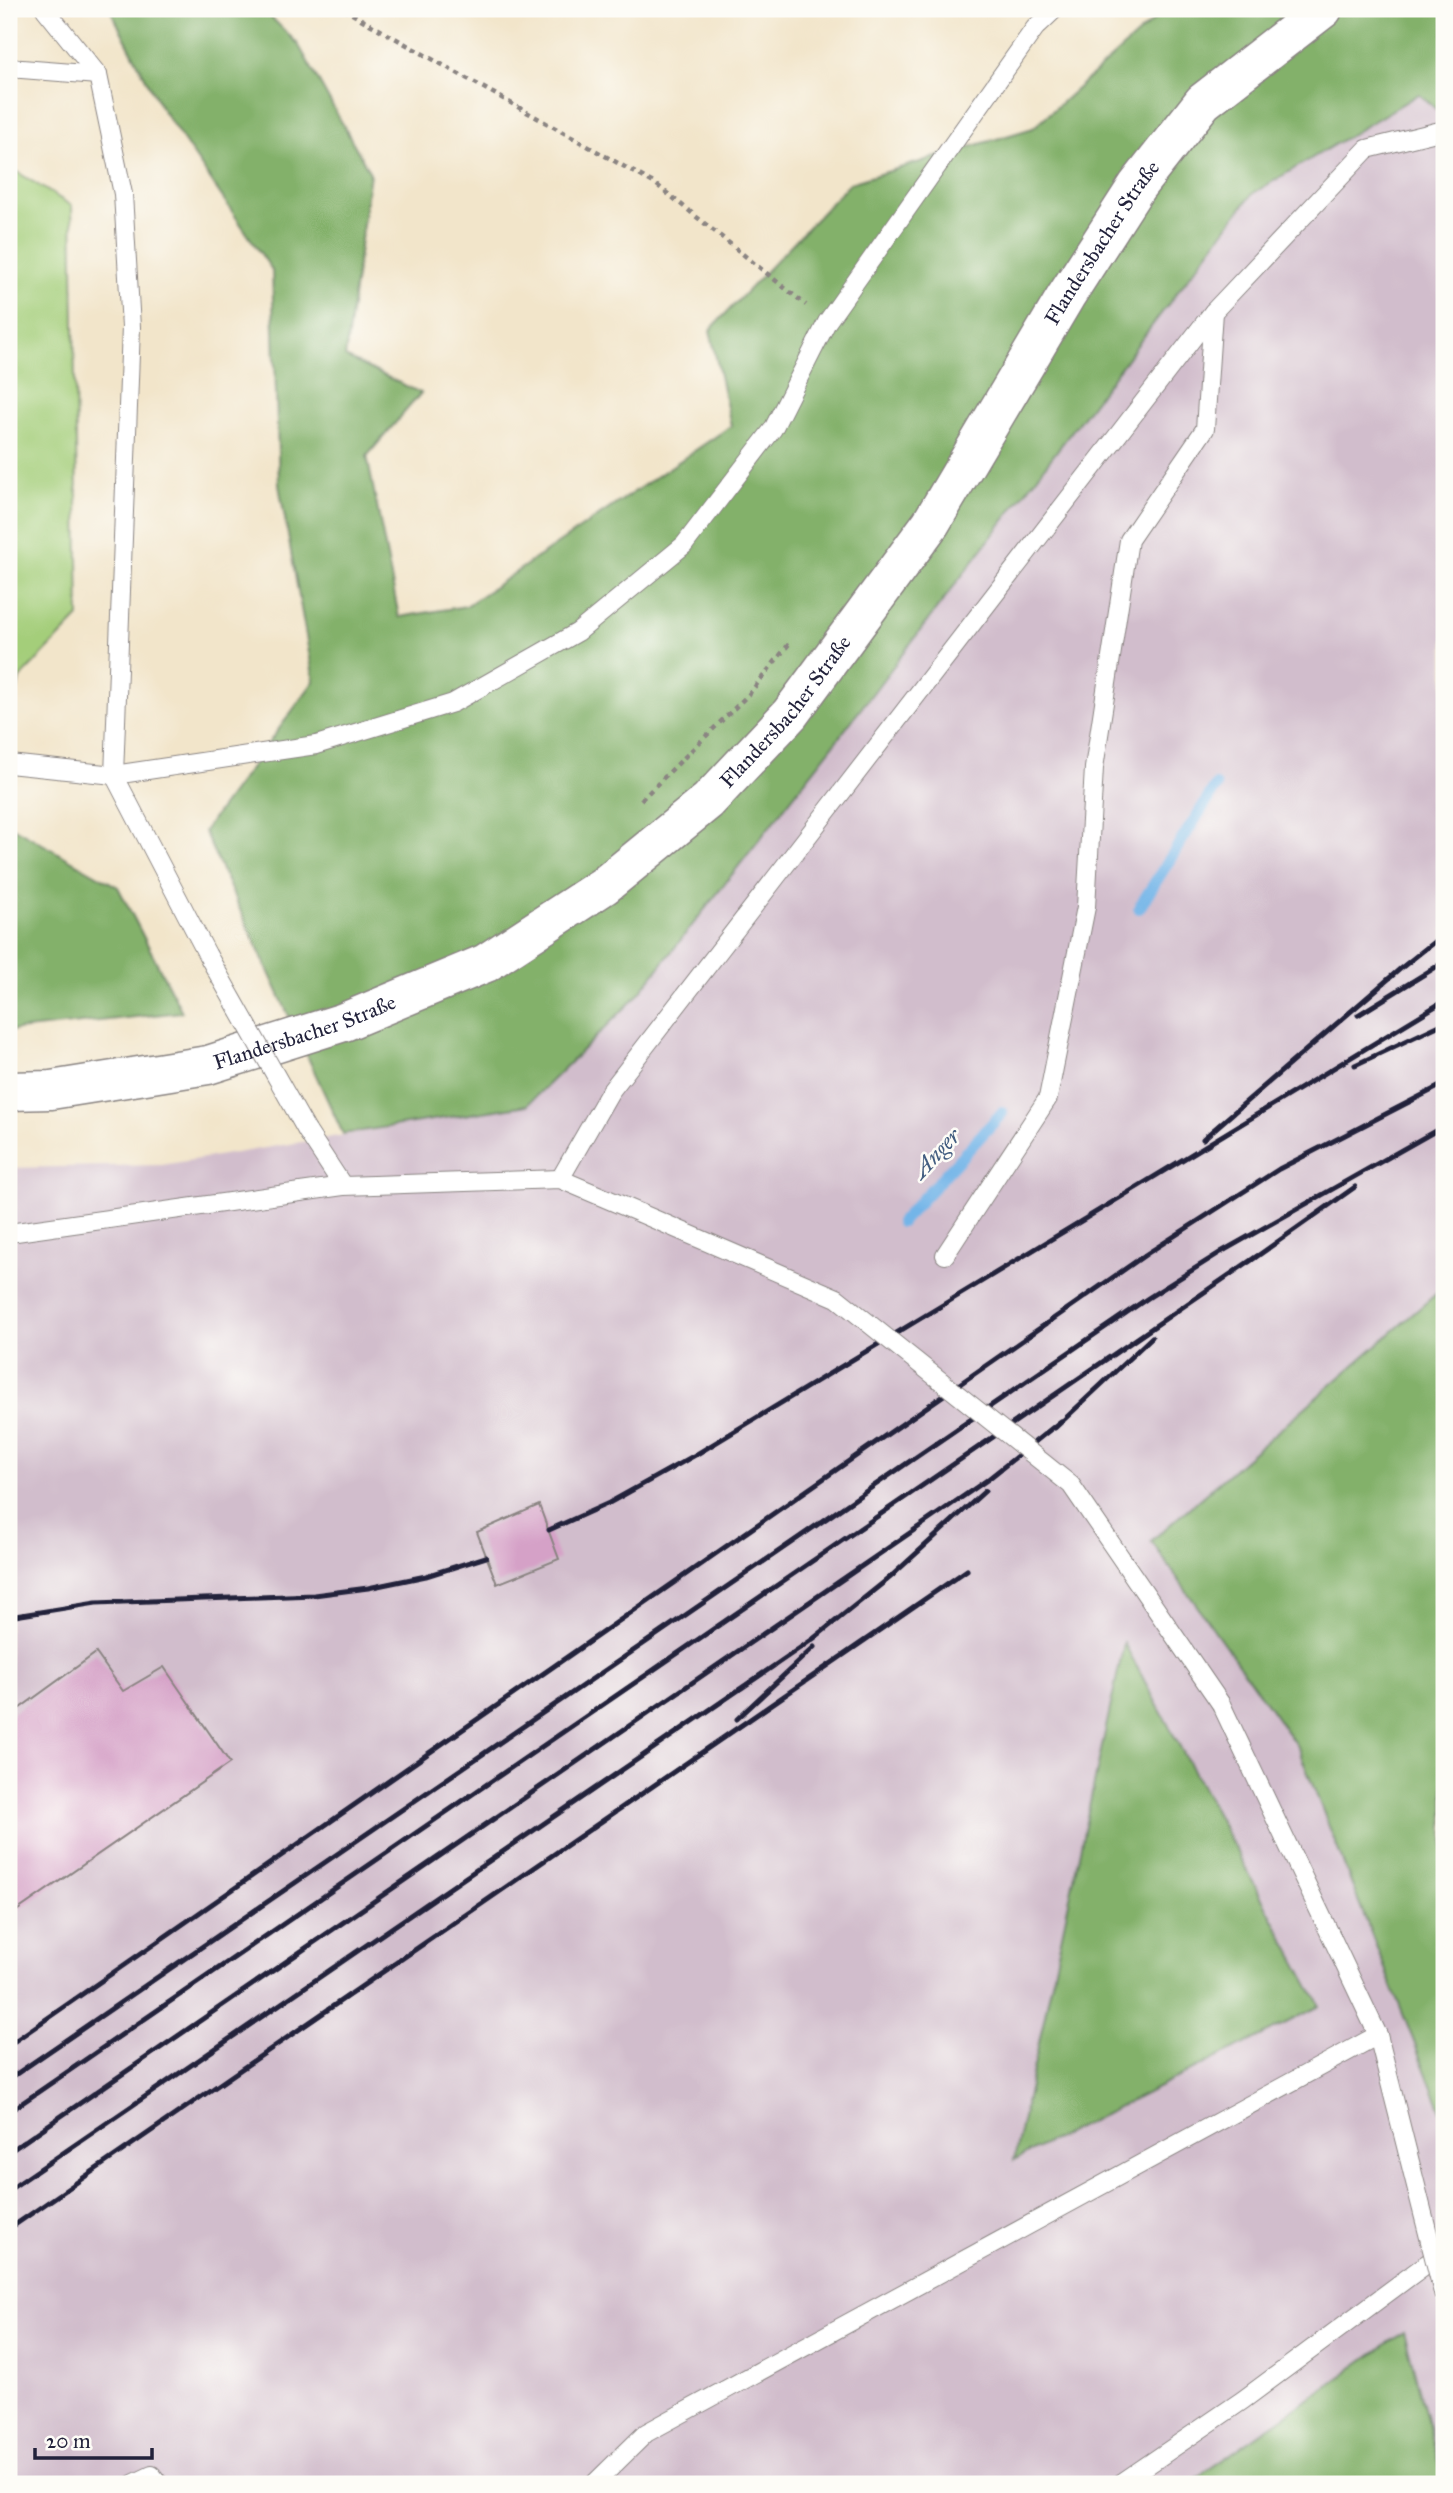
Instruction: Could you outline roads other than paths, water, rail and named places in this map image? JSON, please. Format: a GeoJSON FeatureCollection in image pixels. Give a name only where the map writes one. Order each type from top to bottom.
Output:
{"type":"FeatureCollection","features":[{"type":"Feature","properties":{"kind":"street","name":"Flandersbacher Straße"},"geometry":{"type":"LineString","coordinates":[[9,1091],[51,1090],[208,1065],[344,1023],[486,963],[605,885],[708,801],[790,714],[931,523],[1066,296],[1137,186],[1203,102],[1323,9]]}},
{"type":"Feature","properties":{"kind":"lane"},"geometry":{"type":"LineString","coordinates":[[45,9],[98,75],[123,194],[131,327],[114,775],[207,954],[342,1186]]}},
{"type":"Feature","properties":{"kind":"lane"},"geometry":{"type":"LineString","coordinates":[[9,764],[114,775],[316,745],[453,703],[578,632],[684,545],[773,429],[827,322],[1035,28],[1055,9]]}},
{"type":"Feature","properties":{"kind":"lane"},"geometry":{"type":"LineString","coordinates":[[9,68],[98,75]]}},
{"type":"Feature","properties":{"kind":"lane"},"geometry":{"type":"LineString","coordinates":[[560,1179],[610,1092],[1213,312],[1367,149],[1444,130]]}},
{"type":"Feature","properties":{"kind":"lane"},"geometry":{"type":"LineString","coordinates":[[945,1255],[1048,1098],[1086,907],[1094,768],[1129,541],[1205,429],[1213,312]]}},
{"type":"Feature","properties":{"kind":"lane"},"geometry":{"type":"LineString","coordinates":[[9,1233],[342,1186],[560,1179],[837,1298],[1071,1485],[1221,1704],[1378,2035],[1444,2297]]}},
{"type":"Feature","properties":{"kind":"lane"},"geometry":{"type":"LineString","coordinates":[[594,2484],[646,2433],[1378,2035]]}},
{"type":"Feature","properties":{"kind":"lane"},"geometry":{"type":"LineString","coordinates":[[1120,2484],[1243,2400],[1444,2251]]}},
{"type":"Feature","properties":{"kind":"lane"},"geometry":{"type":"LineString","coordinates":[[133,2484],[152,2475],[159,2484]]}},
{"type":"Feature","properties":{"kind":"waterway","name":"Anger"},"geometry":{"type":"LineString","coordinates":[[1139,908],[1216,786]]}},
{"type":"Feature","properties":{"kind":"waterway","name":"Anger"},"geometry":{"type":"LineString","coordinates":[[901,1222],[1002,1113]]}},
{"type":"Feature","properties":{"kind":"railway"},"geometry":{"type":"LineString","coordinates":[[1203,1139],[1444,934]]}},
{"type":"Feature","properties":{"kind":"railway"},"geometry":{"type":"LineString","coordinates":[[1358,1015],[1444,962]]}},
{"type":"Feature","properties":{"kind":"railway"},"geometry":{"type":"LineString","coordinates":[[549,1530],[609,1503],[697,1454],[1444,1001]]}},
{"type":"Feature","properties":{"kind":"railway"},"geometry":{"type":"LineString","coordinates":[[1355,1065],[1444,1023]]}},
{"type":"Feature","properties":{"kind":"railway"},"geometry":{"type":"LineString","coordinates":[[9,2045],[1148,1253],[1279,1169],[1444,1084]]}},
{"type":"Feature","properties":{"kind":"railway"},"geometry":{"type":"LineString","coordinates":[[9,2079],[1148,1298],[1221,1252],[1444,1126]]}},
{"type":"Feature","properties":{"kind":"railway"},"geometry":{"type":"LineString","coordinates":[[1249,1262],[1355,1187]]}},
{"type":"Feature","properties":{"kind":"railway"},"geometry":{"type":"LineString","coordinates":[[9,2112],[1257,1256]]}},
{"type":"Feature","properties":{"kind":"railway"},"geometry":{"type":"LineString","coordinates":[[1055,1428],[1152,1337]]}},
{"type":"Feature","properties":{"kind":"railway"},"geometry":{"type":"LineString","coordinates":[[9,2152],[987,1480],[1061,1421]]}},
{"type":"Feature","properties":{"kind":"railway"},"geometry":{"type":"LineString","coordinates":[[886,1581],[985,1491]]}},
{"type":"Feature","properties":{"kind":"railway"},"geometry":{"type":"LineString","coordinates":[[9,1617],[96,1603],[314,1595],[368,1588],[426,1576],[486,1557]]}},
{"type":"Feature","properties":{"kind":"railway"},"geometry":{"type":"LineString","coordinates":[[9,2229],[967,1570]]}},
{"type":"Feature","properties":{"kind":"railway"},"geometry":{"type":"LineString","coordinates":[[9,2190],[813,1639],[893,1575]]}},
{"type":"Feature","properties":{"kind":"railway"},"geometry":{"type":"LineString","coordinates":[[737,1719],[814,1647]]}}]}
